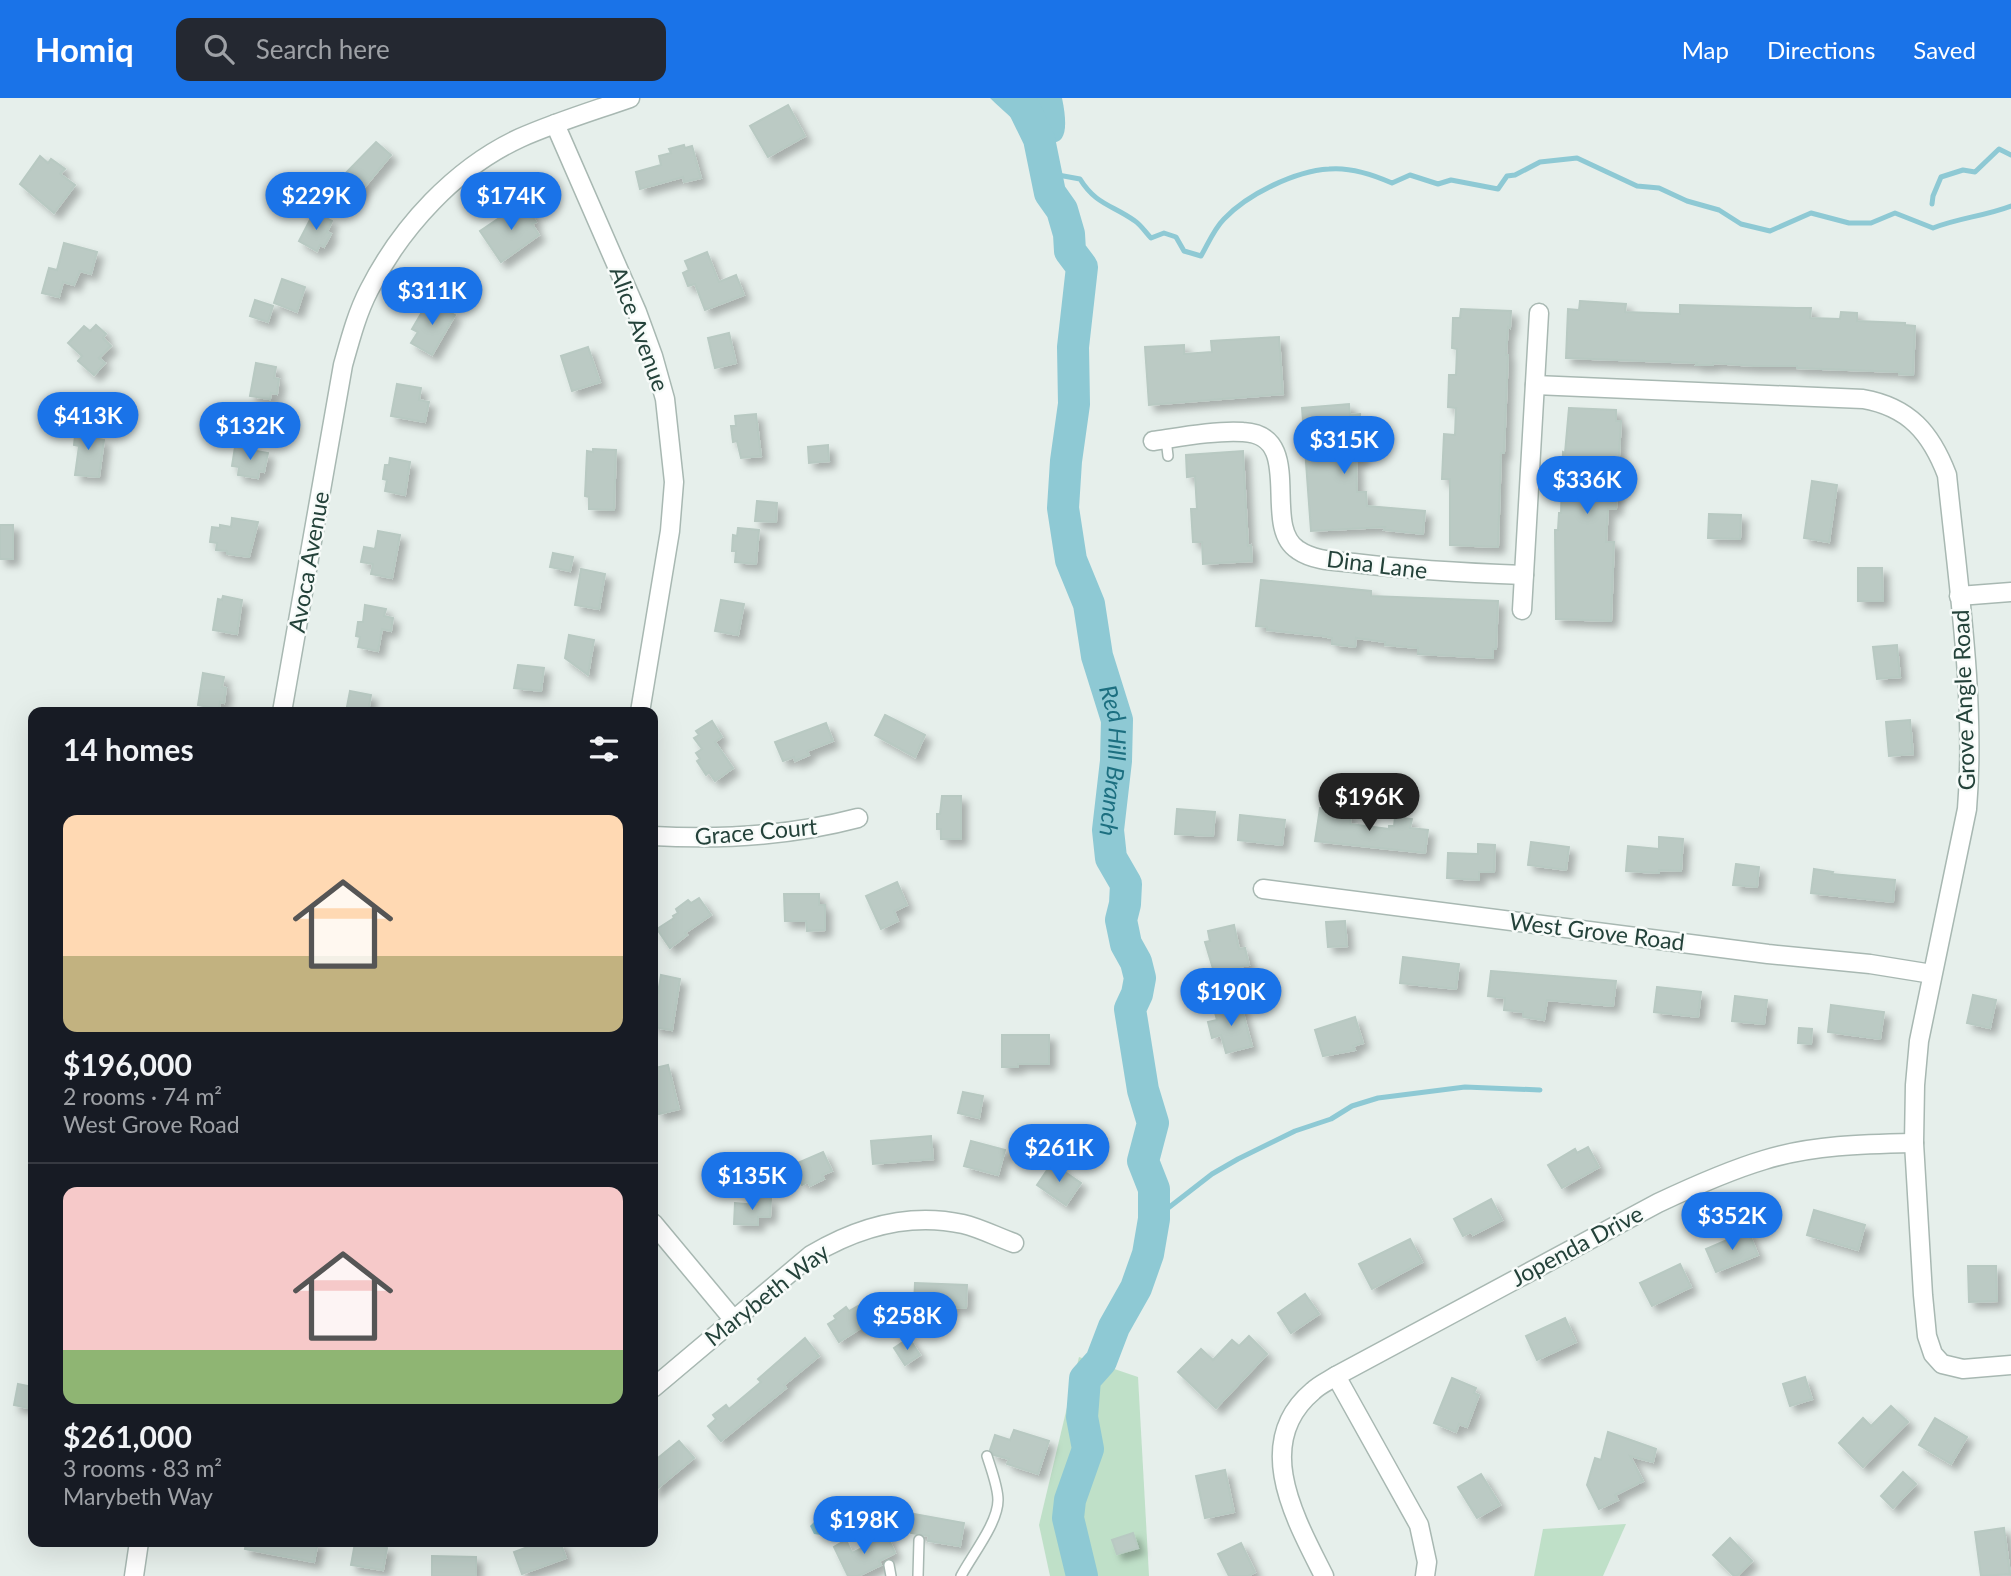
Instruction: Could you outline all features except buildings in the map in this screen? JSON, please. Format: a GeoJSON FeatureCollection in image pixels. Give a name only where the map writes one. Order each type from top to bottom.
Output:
{"type":"FeatureCollection","features":[{"type":"Feature","properties":{"kind":"street","name":"Avoca Avenue"},"geometry":{"type":"LineString","coordinates":[[283,707],[343,365],[368,292],[387,256],[413,223],[445,190],[482,160],[518,139],[630,98]]}},
{"type":"Feature","properties":{"kind":"street","name":"Alice Avenue"},"geometry":{"type":"LineString","coordinates":[[555,124],[637,312],[653,356],[667,418],[674,482],[670,531],[641,707]]}},
{"type":"Feature","properties":{"kind":"street"},"geometry":{"type":"LineString","coordinates":[[1522,610],[1539,313]]}},
{"type":"Feature","properties":{"kind":"street","name":"Grove Angle Road"},"geometry":{"type":"LineString","coordinates":[[1535,385],[1863,399],[1882,402],[1898,410],[1913,420],[1934,446],[1947,475],[1959,596],[1970,774],[1967,809],[1919,1041],[1915,1085],[1914,1143],[1927,1336],[1933,1354],[1942,1364],[1963,1368],[2011,1365]]}},
{"type":"Feature","properties":{"kind":"street","name":"Dina Lane"},"geometry":{"type":"LineString","coordinates":[[1162,445],[1243,432],[1267,439],[1275,449],[1278,464],[1284,531],[1297,550],[1317,559],[1397,569],[1524,575]]}},
{"type":"Feature","properties":{"kind":"street"},"geometry":{"type":"LineString","coordinates":[[1959,596],[2011,592]]}},
{"type":"Feature","properties":{"kind":"street","name":"Grace Court"},"geometry":{"type":"LineString","coordinates":[[658,836],[745,837],[819,828],[858,818]]}},
{"type":"Feature","properties":{"kind":"street","name":"West Grove Road"},"geometry":{"type":"LineString","coordinates":[[1263,889],[1581,931],[1870,964],[1932,974]]}},
{"type":"Feature","properties":{"kind":"street","name":"Jopenda Drive"},"geometry":{"type":"LineString","coordinates":[[1324,1576],[1288,1499],[1282,1452],[1286,1429],[1297,1409],[1312,1391],[1658,1203],[1711,1179],[1764,1159],[1811,1150],[1855,1144],[1914,1143]]}},
{"type":"Feature","properties":{"kind":"street","name":"Marybeth Way"},"geometry":{"type":"LineString","coordinates":[[658,1384],[811,1255],[838,1239],[866,1228],[897,1221],[930,1219],[964,1225],[1014,1243]]}},
{"type":"Feature","properties":{"kind":"street"},"geometry":{"type":"LineString","coordinates":[[658,1229],[733,1319]]}},
{"type":"Feature","properties":{"kind":"street"},"geometry":{"type":"LineString","coordinates":[[1336,1376],[1419,1525],[1427,1562],[1425,1576]]}},
{"type":"Feature","properties":{"kind":"street"},"geometry":{"type":"LineString","coordinates":[[134,1576],[138,1547]]}},
{"type":"Feature","properties":{"kind":"lane"},"geometry":{"type":"LineString","coordinates":[[961,1576],[973,1552],[990,1530],[998,1500],[987,1456]]}},
{"type":"Feature","properties":{"kind":"lane"},"geometry":{"type":"LineString","coordinates":[[918,1576],[919,1540]]}},
{"type":"Feature","properties":{"kind":"lane"},"geometry":{"type":"LineString","coordinates":[[889,1565],[891,1576]]}},
{"type":"Feature","properties":{"kind":"green space"},"geometry":{"type":"Polygon","coordinates":[[[1079,1357],[1138,1377],[1149,1576],[1050,1576],[1039,1525],[1079,1357]]]}},
{"type":"Feature","properties":{"kind":"green space"},"geometry":{"type":"Polygon","coordinates":[[[1626,1524],[1603,1576],[1534,1576],[1543,1529],[1626,1524]]]}},
{"type":"Feature","properties":{"kind":"water"},"geometry":{"type":"Polygon","coordinates":[[[990,98],[1062,98],[1065,124],[1062,138],[1054,142],[1042,140],[1015,121],[990,98]]]}},
{"type":"Feature","properties":{"kind":"water"},"geometry":{"type":"Polygon","coordinates":[[[829,1508],[838,1513],[838,1518],[833,1526],[825,1527],[821,1535],[814,1534],[810,1526],[816,1520],[816,1514],[829,1508]]]}},
{"type":"Feature","properties":{"kind":"waterway","name":"Red Hill Branch"},"geometry":{"type":"LineString","coordinates":[[1019,98],[1039,139],[1050,193],[1062,210],[1069,234],[1070,251],[1082,267],[1073,347],[1074,404],[1063,508],[1071,560],[1089,604],[1097,656],[1117,720],[1116,761],[1108,830],[1111,858],[1126,884],[1121,920],[1126,944],[1136,962],[1140,978],[1130,1009],[1143,1090],[1153,1123],[1143,1161],[1154,1189],[1154,1219],[1148,1254],[1136,1288],[1114,1327],[1101,1361],[1085,1379],[1082,1417],[1088,1449],[1070,1500],[1068,1518],[1082,1576]]}},
{"type":"Feature","properties":{"kind":"waterway"},"geometry":{"type":"LineString","coordinates":[[1932,204],[1941,177],[1963,170],[1975,172],[1999,149],[2011,155]]}},
{"type":"Feature","properties":{"kind":"waterway"},"geometry":{"type":"LineString","coordinates":[[1043,164],[1056,170],[1058,175],[1080,179],[1092,194],[1135,221],[1151,238],[1164,233],[1176,237],[1184,251],[1201,256],[1220,223],[1246,201],[1287,179],[1329,169],[1362,172],[1392,183],[1410,175],[1438,184],[1451,180],[1498,189],[1507,176],[1515,175],[1540,162],[1577,158],[1637,186],[1659,188],[1687,201],[1719,210],[1741,224],[1770,231],[1811,213],[1849,223],[1871,223],[1895,213],[1933,228],[2011,206]]}},
{"type":"Feature","properties":{"kind":"waterway"},"geometry":{"type":"LineString","coordinates":[[1154,1219],[1212,1174],[1238,1159],[1295,1131],[1331,1119],[1352,1106],[1378,1098],[1465,1087],[1540,1090]]}}]}
